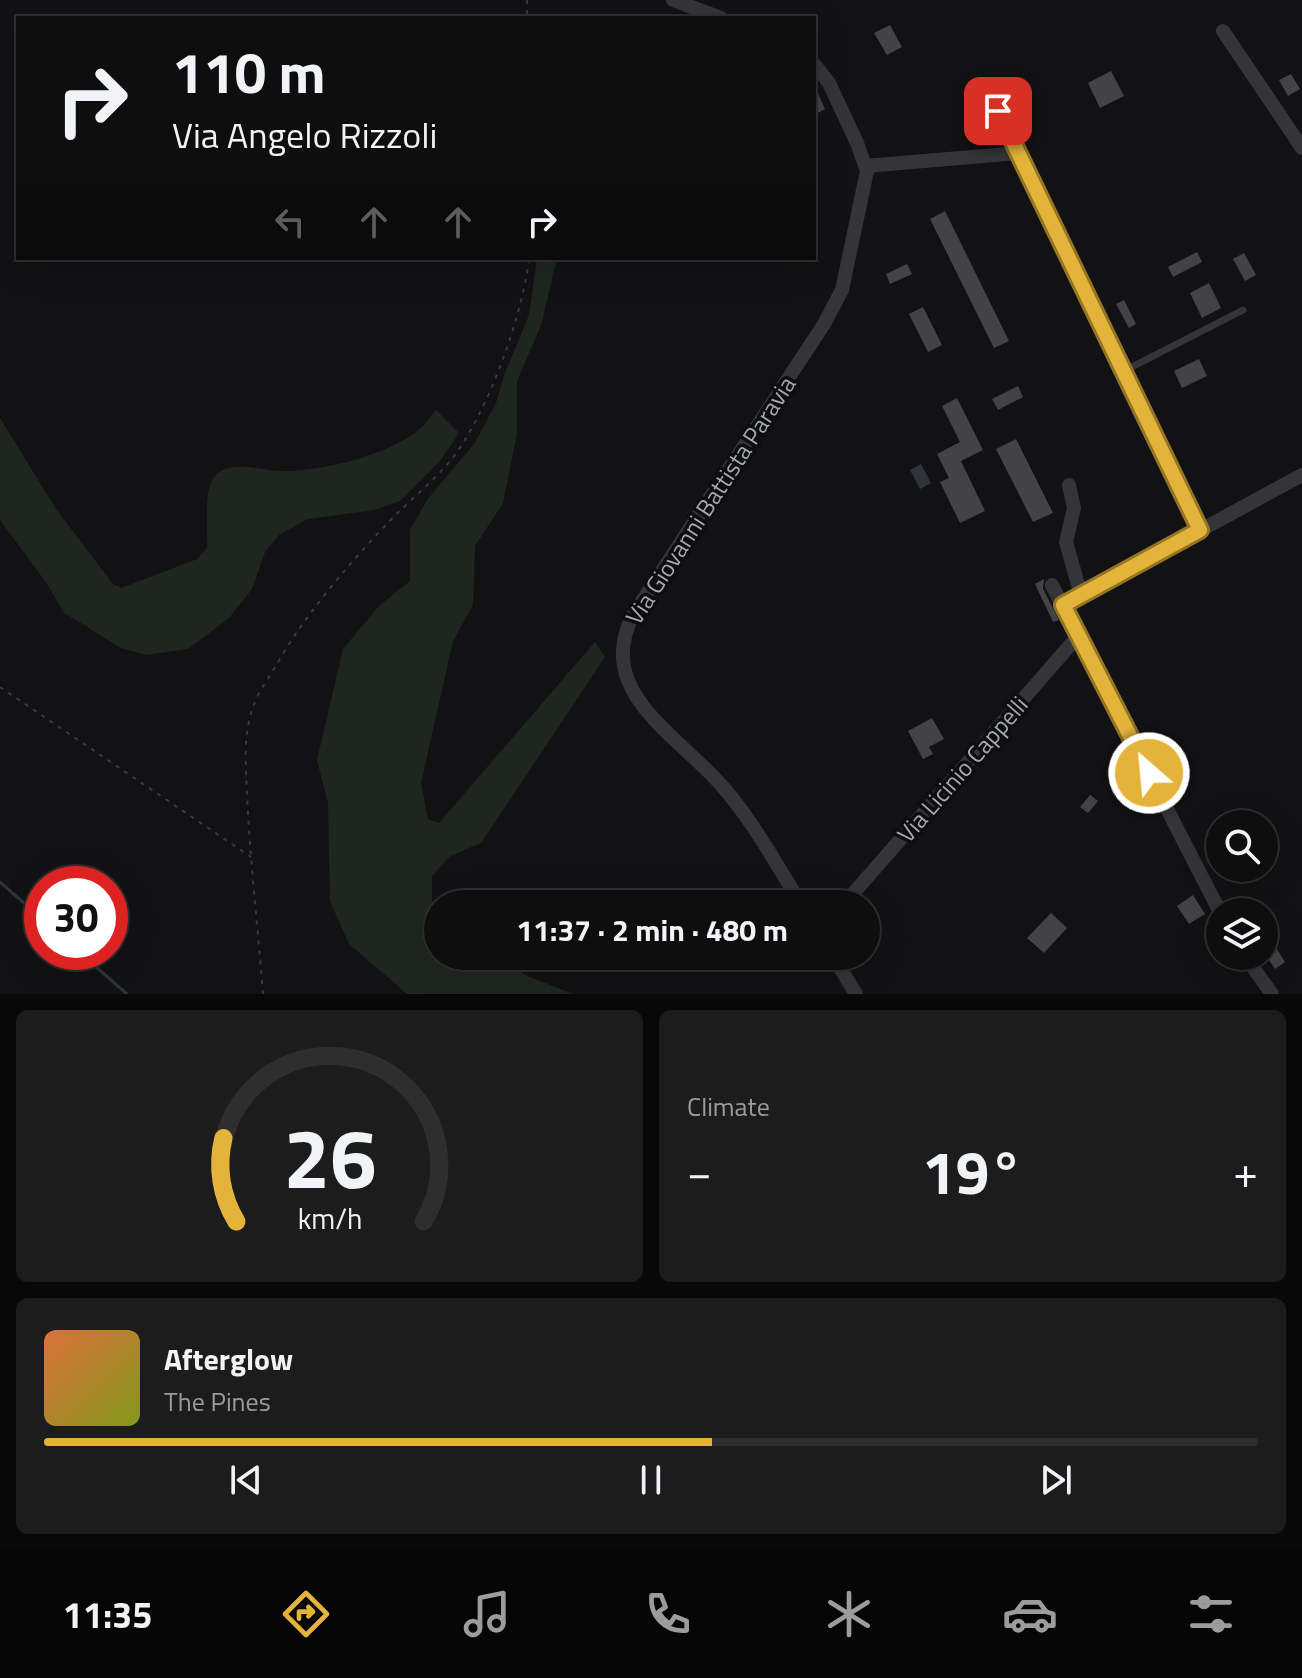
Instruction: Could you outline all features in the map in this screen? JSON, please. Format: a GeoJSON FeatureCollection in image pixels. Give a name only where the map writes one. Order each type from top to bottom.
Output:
{"type":"FeatureCollection","features":[{"type":"Feature","properties":{"kind":"street"},"geometry":{"type":"LineString","coordinates":[[673,0],[716,16]]}},
{"type":"Feature","properties":{"kind":"street"},"geometry":{"type":"LineString","coordinates":[[1223,31],[1302,148]]}},
{"type":"Feature","properties":{"kind":"street"},"geometry":{"type":"LineString","coordinates":[[816,67],[829,83],[866,166],[1019,153]]}},
{"type":"Feature","properties":{"kind":"street"},"geometry":{"type":"LineString","coordinates":[[998,111],[1200,530]]}},
{"type":"Feature","properties":{"kind":"street","name":"Via Giovanni Battista Paravia"},"geometry":{"type":"LineString","coordinates":[[792,890],[723,787],[632,691],[624,671],[623,647],[633,615],[835,306],[842,290],[866,166]]}},
{"type":"Feature","properties":{"kind":"street"},"geometry":{"type":"LineString","coordinates":[[1063,605],[1302,475]]}},
{"type":"Feature","properties":{"kind":"street"},"geometry":{"type":"LineString","coordinates":[[1069,485],[1074,508],[1066,542],[1081,595]]}},
{"type":"Feature","properties":{"kind":"street"},"geometry":{"type":"LineString","coordinates":[[1052,585],[1213,898]]}},
{"type":"Feature","properties":{"kind":"street","name":"Via Licinio Cappelli"},"geometry":{"type":"LineString","coordinates":[[856,890],[1079,635]]}},
{"type":"Feature","properties":{"kind":"street"},"geometry":{"type":"LineString","coordinates":[[841,970],[856,994]]}},
{"type":"Feature","properties":{"kind":"street"},"geometry":{"type":"LineString","coordinates":[[1255,970],[1272,994]]}},
{"type":"Feature","properties":{"kind":"lane"},"geometry":{"type":"LineString","coordinates":[[1124,371],[1243,310]]}},
{"type":"Feature","properties":{"kind":"path"},"geometry":{"type":"LineString","coordinates":[[263,994],[245,751],[255,702],[289,643],[310,614],[383,528],[434,479],[469,433],[514,327],[529,260]]}},
{"type":"Feature","properties":{"kind":"path"},"geometry":{"type":"LineString","coordinates":[[0,687],[252,858]]}},
{"type":"Feature","properties":{"kind":"shaded area"},"geometry":{"type":"Polygon","coordinates":[[[537,260],[557,260],[541,325],[517,381],[517,434],[503,503],[475,546],[473,605],[453,641],[421,783],[428,819],[439,823],[595,642],[605,657],[481,843],[450,856],[432,876],[432,890],[424,890],[424,970],[517,970],[573,994],[407,994],[349,944],[330,901],[328,803],[317,760],[343,649],[379,606],[410,581],[410,530],[427,500],[474,444],[496,403],[529,315],[537,260]]]}},
{"type":"Feature","properties":{"kind":"shaded area"},"geometry":{"type":"Polygon","coordinates":[[[436,410],[459,433],[440,461],[400,501],[374,510],[308,519],[280,534],[265,552],[252,589],[229,618],[188,649],[146,655],[121,648],[63,612],[48,585],[0,520],[0,418],[56,509],[113,584],[121,588],[197,559],[207,548],[209,490],[215,476],[222,471],[239,467],[302,470],[354,460],[402,441],[418,431],[436,410]]]}},
{"type":"Feature","properties":{"kind":"shaded area"},"geometry":{"type":"Polygon","coordinates":[[[921,464],[931,483],[920,489],[910,470],[921,464]]]}},
{"type":"Feature","properties":{"kind":"building"},"geometry":{"type":"Polygon","coordinates":[[[890,25],[902,47],[887,55],[874,33],[890,25]]]}},
{"type":"Feature","properties":{"kind":"building"},"geometry":{"type":"Polygon","coordinates":[[[1111,71],[1124,96],[1100,108],[1088,83],[1111,71]]]}},
{"type":"Feature","properties":{"kind":"building"},"geometry":{"type":"Polygon","coordinates":[[[1291,74],[1300,89],[1288,96],[1279,80],[1291,74]]]}},
{"type":"Feature","properties":{"kind":"building"},"geometry":{"type":"Polygon","coordinates":[[[816,89],[825,109],[816,114],[816,89]]]}},
{"type":"Feature","properties":{"kind":"building"},"geometry":{"type":"Polygon","coordinates":[[[945,211],[1009,341],[994,348],[930,219],[945,211]]]}},
{"type":"Feature","properties":{"kind":"building"},"geometry":{"type":"Polygon","coordinates":[[[1197,252],[1202,262],[1173,277],[1168,267],[1197,252]]]}},
{"type":"Feature","properties":{"kind":"building"},"geometry":{"type":"Polygon","coordinates":[[[1244,253],[1256,275],[1245,281],[1233,259],[1244,253]]]}},
{"type":"Feature","properties":{"kind":"building"},"geometry":{"type":"Polygon","coordinates":[[[907,264],[912,274],[890,284],[886,274],[907,264]]]}},
{"type":"Feature","properties":{"kind":"building"},"geometry":{"type":"Polygon","coordinates":[[[1209,283],[1221,308],[1202,318],[1190,293],[1209,283]]]}},
{"type":"Feature","properties":{"kind":"building"},"geometry":{"type":"Polygon","coordinates":[[[1124,300],[1136,324],[1129,328],[1116,304],[1124,300]]]}},
{"type":"Feature","properties":{"kind":"building"},"geometry":{"type":"Polygon","coordinates":[[[923,307],[942,345],[928,352],[909,314],[923,307]]]}},
{"type":"Feature","properties":{"kind":"building"},"geometry":{"type":"Polygon","coordinates":[[[1199,359],[1207,376],[1182,388],[1174,371],[1199,359]]]}},
{"type":"Feature","properties":{"kind":"building"},"geometry":{"type":"Polygon","coordinates":[[[1018,386],[1023,397],[998,410],[992,399],[1018,386]]]}},
{"type":"Feature","properties":{"kind":"building"},"geometry":{"type":"Polygon","coordinates":[[[957,398],[983,450],[961,461],[985,511],[960,523],[940,482],[949,478],[937,454],[960,442],[942,406],[957,398]]]}},
{"type":"Feature","properties":{"kind":"building"},"geometry":{"type":"Polygon","coordinates":[[[1016,439],[1053,513],[1033,522],[996,449],[1016,439]]]}},
{"type":"Feature","properties":{"kind":"building"},"geometry":{"type":"Polygon","coordinates":[[[1044,579],[1043,589],[1059,620],[1053,622],[1035,584],[1044,579]]]}},
{"type":"Feature","properties":{"kind":"building"},"geometry":{"type":"Polygon","coordinates":[[[932,718],[944,739],[929,747],[933,754],[923,759],[908,731],[932,718]]]}},
{"type":"Feature","properties":{"kind":"building"},"geometry":{"type":"Polygon","coordinates":[[[1090,795],[1098,801],[1088,813],[1080,807],[1090,795]]]}},
{"type":"Feature","properties":{"kind":"building"},"geometry":{"type":"Polygon","coordinates":[[[1193,895],[1205,914],[1189,924],[1177,906],[1193,895]]]}},
{"type":"Feature","properties":{"kind":"building"},"geometry":{"type":"Polygon","coordinates":[[[1051,913],[1067,928],[1044,953],[1027,938],[1051,913]]]}},
{"type":"Feature","properties":{"kind":"building"},"geometry":{"type":"Polygon","coordinates":[[[1278,951],[1285,962],[1278,967],[1278,951]]]}},
{"type":"Feature","properties":{"kind":"waterway"},"geometry":{"type":"LineString","coordinates":[[0,882],[24,903]]}},
{"type":"Feature","properties":{"kind":"waterway"},"geometry":{"type":"LineString","coordinates":[[100,970],[127,994]]}},
{"type":"Feature","properties":{"kind":"route"},"geometry":{"type":"LineString","coordinates":[[998,111],[1200,530],[1063,605],[1149,773]]}}]}
